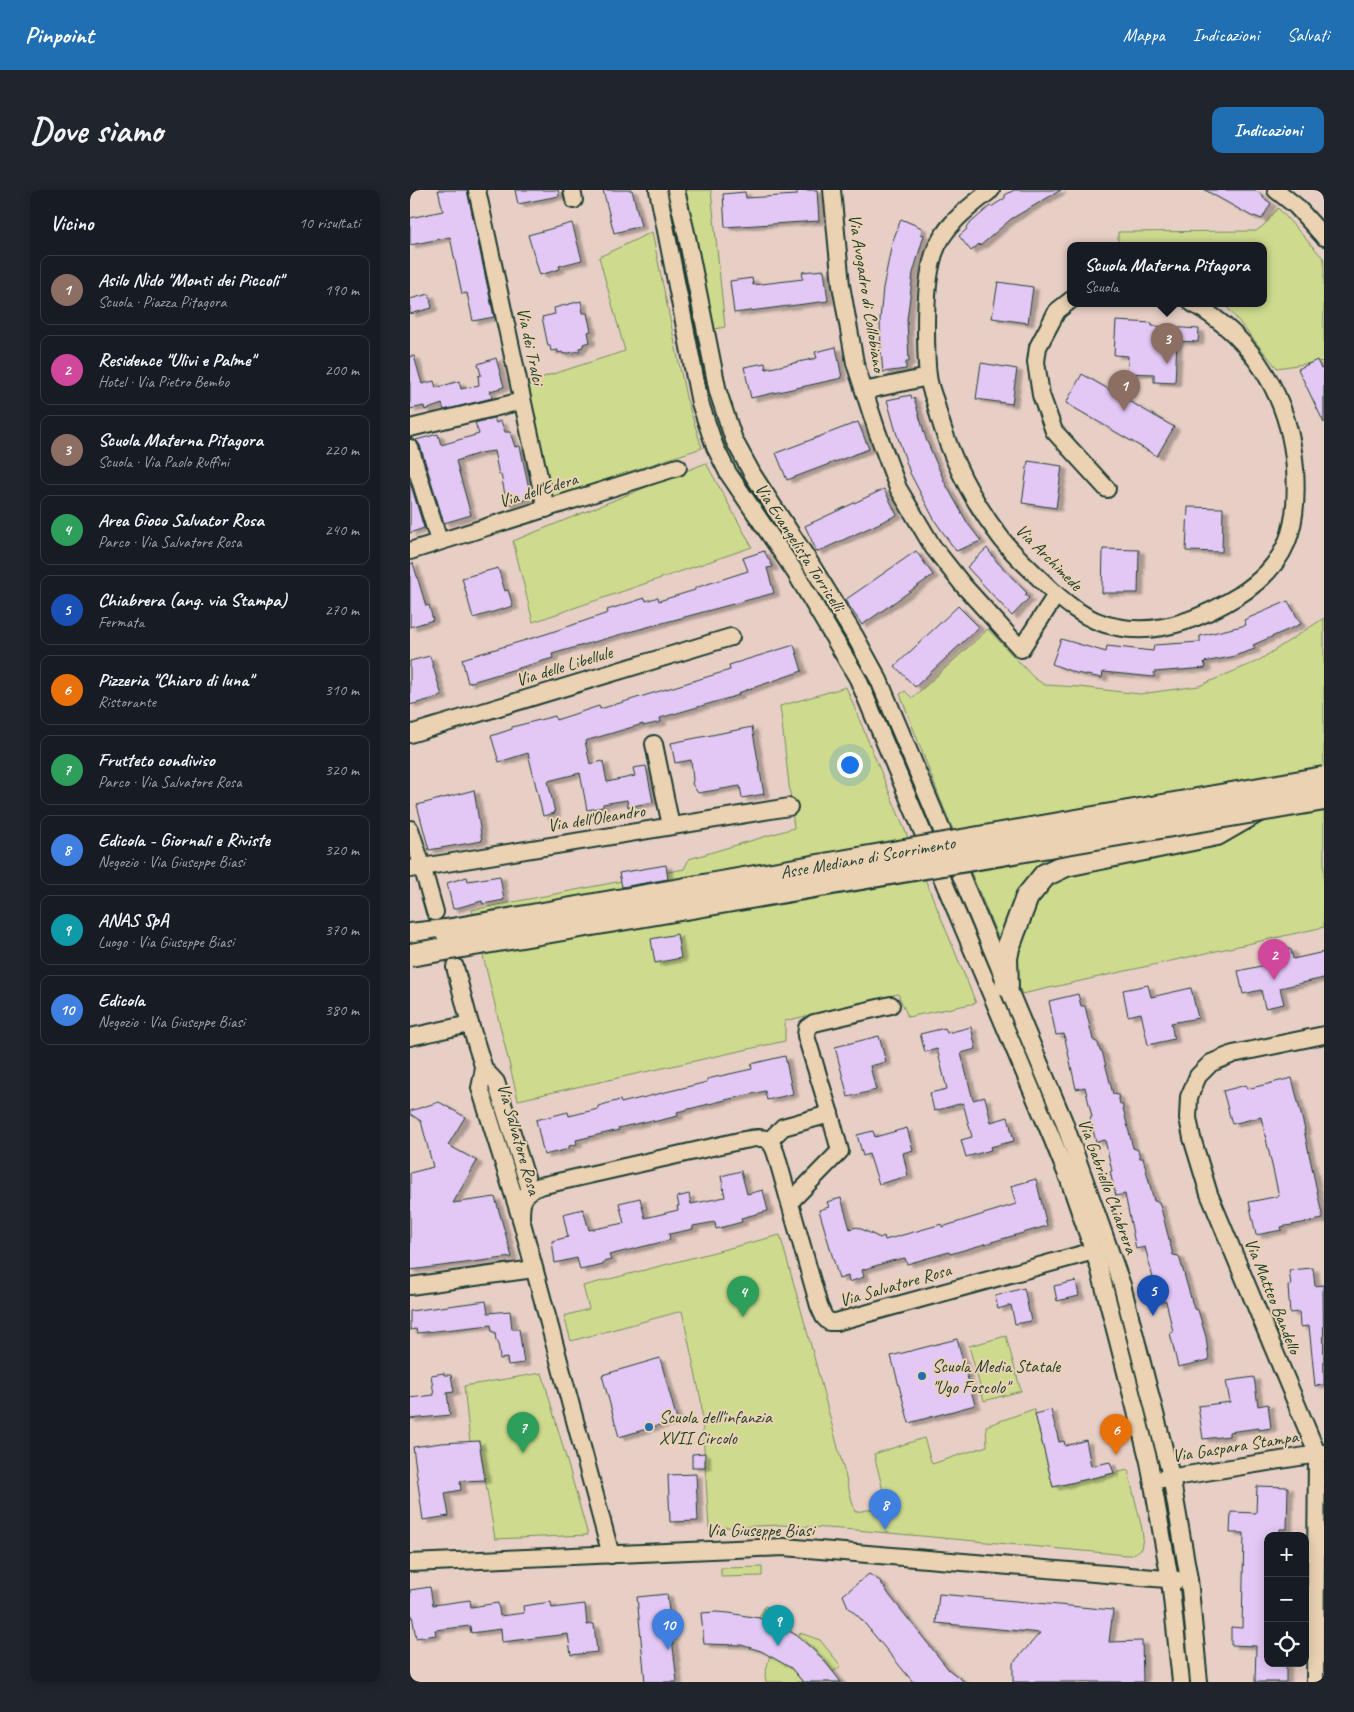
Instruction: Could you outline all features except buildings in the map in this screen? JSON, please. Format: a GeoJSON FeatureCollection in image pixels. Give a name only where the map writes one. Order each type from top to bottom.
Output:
{"type":"FeatureCollection","features":[{"type":"Feature","properties":{"kind":"highway","name":"Asse Mediano di Scorrimento"},"geometry":{"type":"LineString","coordinates":[[410,935],[456,930],[1324,778]]}},
{"type":"Feature","properties":{"kind":"highway","name":"Asse Mediano di Scorrimento"},"geometry":{"type":"LineString","coordinates":[[410,955],[1324,799]]}},
{"type":"Feature","properties":{"kind":"highway"},"geometry":{"type":"LineString","coordinates":[[1006,986],[1008,948],[1027,898],[1045,875],[1066,865],[1081,861],[1217,834],[1258,810]]}},
{"type":"Feature","properties":{"kind":"street","name":"Via dei Tralci"},"geometry":{"type":"LineString","coordinates":[[478,190],[546,509]]}},
{"type":"Feature","properties":{"kind":"street","name":"Via Evangelista Torricelli"},"geometry":{"type":"LineString","coordinates":[[658,190],[700,403],[716,447],[728,473],[795,572],[858,679],[956,912]]}},
{"type":"Feature","properties":{"kind":"street","name":"Via Evangelista Torricelli"},"geometry":{"type":"LineString","coordinates":[[676,190],[688,237],[718,392],[734,440],[752,475],[808,558],[870,663],[888,700],[974,906]]}},
{"type":"Feature","properties":{"kind":"street","name":"Via Avogadro di Collobiano"},"geometry":{"type":"LineString","coordinates":[[832,190],[841,285],[855,363],[898,488],[933,547],[963,585],[1021,650],[1056,595]]}},
{"type":"Feature","properties":{"kind":"street","name":"Via Archimede"},"geometry":{"type":"LineString","coordinates":[[991,190],[947,229],[935,253],[926,306],[928,377],[940,423],[960,471],[981,508],[1002,539],[1056,595],[1076,610],[1114,627],[1141,630],[1160,628],[1187,621],[1229,601],[1251,587],[1279,559],[1286,547],[1292,526],[1296,502],[1294,453],[1284,411],[1265,372],[1242,341],[1213,314],[1200,307]]}},
{"type":"Feature","properties":{"kind":"street"},"geometry":{"type":"LineString","coordinates":[[1276,190],[1296,206],[1324,237]]}},
{"type":"Feature","properties":{"kind":"street"},"geometry":{"type":"LineString","coordinates":[[1067,303],[1057,311],[1038,347],[1036,362],[1041,395],[1054,431],[1106,489]]}},
{"type":"Feature","properties":{"kind":"street"},"geometry":{"type":"LineString","coordinates":[[864,391],[928,377]]}},
{"type":"Feature","properties":{"kind":"street"},"geometry":{"type":"LineString","coordinates":[[410,428],[522,402]]}},
{"type":"Feature","properties":{"kind":"street"},"geometry":{"type":"LineString","coordinates":[[410,448],[439,541]]}},
{"type":"Feature","properties":{"kind":"street","name":"Via dell'Edera"},"geometry":{"type":"LineString","coordinates":[[410,551],[678,467]]}},
{"type":"Feature","properties":{"kind":"street","name":"Via delle Libellule"},"geometry":{"type":"LineString","coordinates":[[410,734],[730,637]]}},
{"type":"Feature","properties":{"kind":"street"},"geometry":{"type":"LineString","coordinates":[[654,744],[671,826]]}},
{"type":"Feature","properties":{"kind":"street","name":"Via dell'Oleandro"},"geometry":{"type":"LineString","coordinates":[[416,867],[789,807]]}},
{"type":"Feature","properties":{"kind":"street"},"geometry":{"type":"LineString","coordinates":[[410,829],[416,867],[434,912]]}},
{"type":"Feature","properties":{"kind":"street","name":"Via Gabriello Chiabrera"},"geometry":{"type":"LineString","coordinates":[[974,906],[1063,1119],[1122,1285],[1171,1476],[1189,1580],[1198,1682]]}},
{"type":"Feature","properties":{"kind":"street","name":"Via Gabriello Chiabrera"},"geometry":{"type":"LineString","coordinates":[[956,912],[1056,1147],[1094,1251],[1153,1481],[1170,1580],[1181,1682]]}},
{"type":"Feature","properties":{"kind":"street","name":"Via Salvatore Rosa"},"geometry":{"type":"LineString","coordinates":[[455,967],[484,1069],[496,1082],[530,1190]]}},
{"type":"Feature","properties":{"kind":"street"},"geometry":{"type":"LineString","coordinates":[[790,1201],[840,1151],[806,1036],[807,1028],[814,1023],[890,1005]]}},
{"type":"Feature","properties":{"kind":"street"},"geometry":{"type":"LineString","coordinates":[[410,1037],[470,1024]]}},
{"type":"Feature","properties":{"kind":"street","name":"Via Matteo Bandello"},"geometry":{"type":"LineString","coordinates":[[1315,1682],[1320,1453],[1209,1194],[1188,1118],[1189,1097],[1198,1076],[1211,1063],[1234,1054],[1324,1035]]}},
{"type":"Feature","properties":{"kind":"street","name":"Via Salvatore Rosa"},"geometry":{"type":"LineString","coordinates":[[484,1069],[480,1088],[521,1219],[611,1555]]}},
{"type":"Feature","properties":{"kind":"street"},"geometry":{"type":"LineString","coordinates":[[770,1140],[784,1127],[830,1114]]}},
{"type":"Feature","properties":{"kind":"street","name":"Via Salvatore Rosa"},"geometry":{"type":"LineString","coordinates":[[521,1219],[523,1199],[530,1190],[553,1182],[739,1141],[766,1138],[770,1140],[776,1154],[819,1306],[824,1317],[829,1322],[836,1322],[1094,1251]]}},
{"type":"Feature","properties":{"kind":"street"},"geometry":{"type":"LineString","coordinates":[[410,1286],[534,1269]]}},
{"type":"Feature","properties":{"kind":"street","name":"Via Gaspara Stampa"},"geometry":{"type":"LineString","coordinates":[[1153,1481],[1171,1476],[1320,1453]]}},
{"type":"Feature","properties":{"kind":"street","name":"Via Giuseppe Biasi"},"geometry":{"type":"LineString","coordinates":[[410,1563],[784,1547],[1170,1580]]}},
{"type":"Feature","properties":{"kind":"street"},"geometry":{"type":"LineString","coordinates":[[1170,1580],[1189,1580]]}},
{"type":"Feature","properties":{"kind":"green space"},"geometry":{"type":"Polygon","coordinates":[[[682,190],[711,190],[725,327],[715,329],[682,190]]]}},
{"type":"Feature","properties":{"kind":"green space"},"geometry":{"type":"Polygon","coordinates":[[[1278,208],[1324,259],[1324,361],[1277,368],[1227,307],[1267,307],[1267,242],[1118,242],[1118,232],[1256,231],[1264,225],[1278,208]]]}},
{"type":"Feature","properties":{"kind":"green space"},"geometry":{"type":"Polygon","coordinates":[[[652,232],[686,397],[702,448],[552,497],[528,382],[625,351],[599,257],[652,232]]]}},
{"type":"Feature","properties":{"kind":"green space"},"geometry":{"type":"Polygon","coordinates":[[[706,463],[752,547],[533,622],[513,541],[706,463]]]}},
{"type":"Feature","properties":{"kind":"green space"},"geometry":{"type":"Polygon","coordinates":[[[1324,618],[1324,927],[1022,994],[941,801],[900,694],[905,691],[912,698],[988,629],[1034,678],[1045,685],[1140,694],[1199,686],[1258,661],[1324,618]]]}},
{"type":"Feature","properties":{"kind":"green space"},"geometry":{"type":"Polygon","coordinates":[[[846,687],[976,1003],[908,1017],[898,994],[785,1021],[785,1041],[518,1100],[472,910],[684,869],[689,859],[794,828],[780,706],[846,687]]]}},
{"type":"Feature","properties":{"kind":"green space"},"geometry":{"type":"Polygon","coordinates":[[[780,1235],[855,1512],[887,1507],[874,1454],[924,1438],[932,1464],[987,1446],[986,1426],[1034,1409],[1053,1487],[1128,1470],[1142,1529],[1141,1549],[1132,1555],[1127,1555],[781,1525],[709,1528],[701,1400],[682,1311],[571,1341],[564,1316],[589,1309],[583,1286],[780,1235]]]}},
{"type":"Feature","properties":{"kind":"green space"},"geometry":{"type":"Polygon","coordinates":[[[1006,1336],[1021,1391],[984,1401],[969,1346],[1006,1336]]]}},
{"type":"Feature","properties":{"kind":"green space"},"geometry":{"type":"Polygon","coordinates":[[[542,1373],[588,1535],[495,1539],[479,1442],[470,1442],[464,1386],[542,1373]]]}},
{"type":"Feature","properties":{"kind":"green space"},"geometry":{"type":"Polygon","coordinates":[[[762,1567],[762,1576],[721,1577],[721,1568],[762,1567]]]}},
{"type":"Feature","properties":{"kind":"green space"},"geometry":{"type":"Polygon","coordinates":[[[765,1606],[788,1626],[786,1629],[759,1618],[765,1606]]]}},
{"type":"Feature","properties":{"kind":"green space"},"geometry":{"type":"Polygon","coordinates":[[[800,1633],[820,1640],[841,1666],[833,1672],[822,1658],[799,1637],[800,1633]]]}},
{"type":"Feature","properties":{"kind":"green space"},"geometry":{"type":"Polygon","coordinates":[[[770,1655],[791,1668],[803,1682],[766,1682],[765,1675],[770,1655]]]}},
{"type":"Feature","properties":{"kind":"place","name":"Scuola Materna Pitagora"},"geometry":{"type":"Point","coordinates":[1167,364]}},
{"type":"Feature","properties":{"kind":"place","name":"Asilo Nido \"Monti dei Piccoli\""},"geometry":{"type":"Point","coordinates":[1124,411]}},
{"type":"Feature","properties":{"kind":"place","name":"Residence \"Ulivi e Palme\""},"geometry":{"type":"Point","coordinates":[1274,980]}},
{"type":"Feature","properties":{"kind":"place","name":"Chiabrera (ang. via Stampa)"},"geometry":{"type":"Point","coordinates":[1153,1316]}},
{"type":"Feature","properties":{"kind":"place","name":"Area Gioco Salvator Rosa"},"geometry":{"type":"Point","coordinates":[743,1317]}},
{"type":"Feature","properties":{"kind":"place","name":"Scuola Media Statale \"Ugo Foscolo\""},"geometry":{"type":"Point","coordinates":[922,1376]}},
{"type":"Feature","properties":{"kind":"place","name":"Scuola dell'infanzia XVII Circolo"},"geometry":{"type":"Point","coordinates":[649,1427]}},
{"type":"Feature","properties":{"kind":"place","name":"Frutteto condiviso"},"geometry":{"type":"Point","coordinates":[523,1453]}},
{"type":"Feature","properties":{"kind":"place","name":"Pizzeria \"Chiaro di luna\""},"geometry":{"type":"Point","coordinates":[1116,1455]}},
{"type":"Feature","properties":{"kind":"place","name":"Edicola - Giornali e Riviste"},"geometry":{"type":"Point","coordinates":[885,1530]}},
{"type":"Feature","properties":{"kind":"place","name":"ANAS SpA"},"geometry":{"type":"Point","coordinates":[778,1646]}},
{"type":"Feature","properties":{"kind":"place","name":"Edicola"},"geometry":{"type":"Point","coordinates":[668,1650]}}]}
